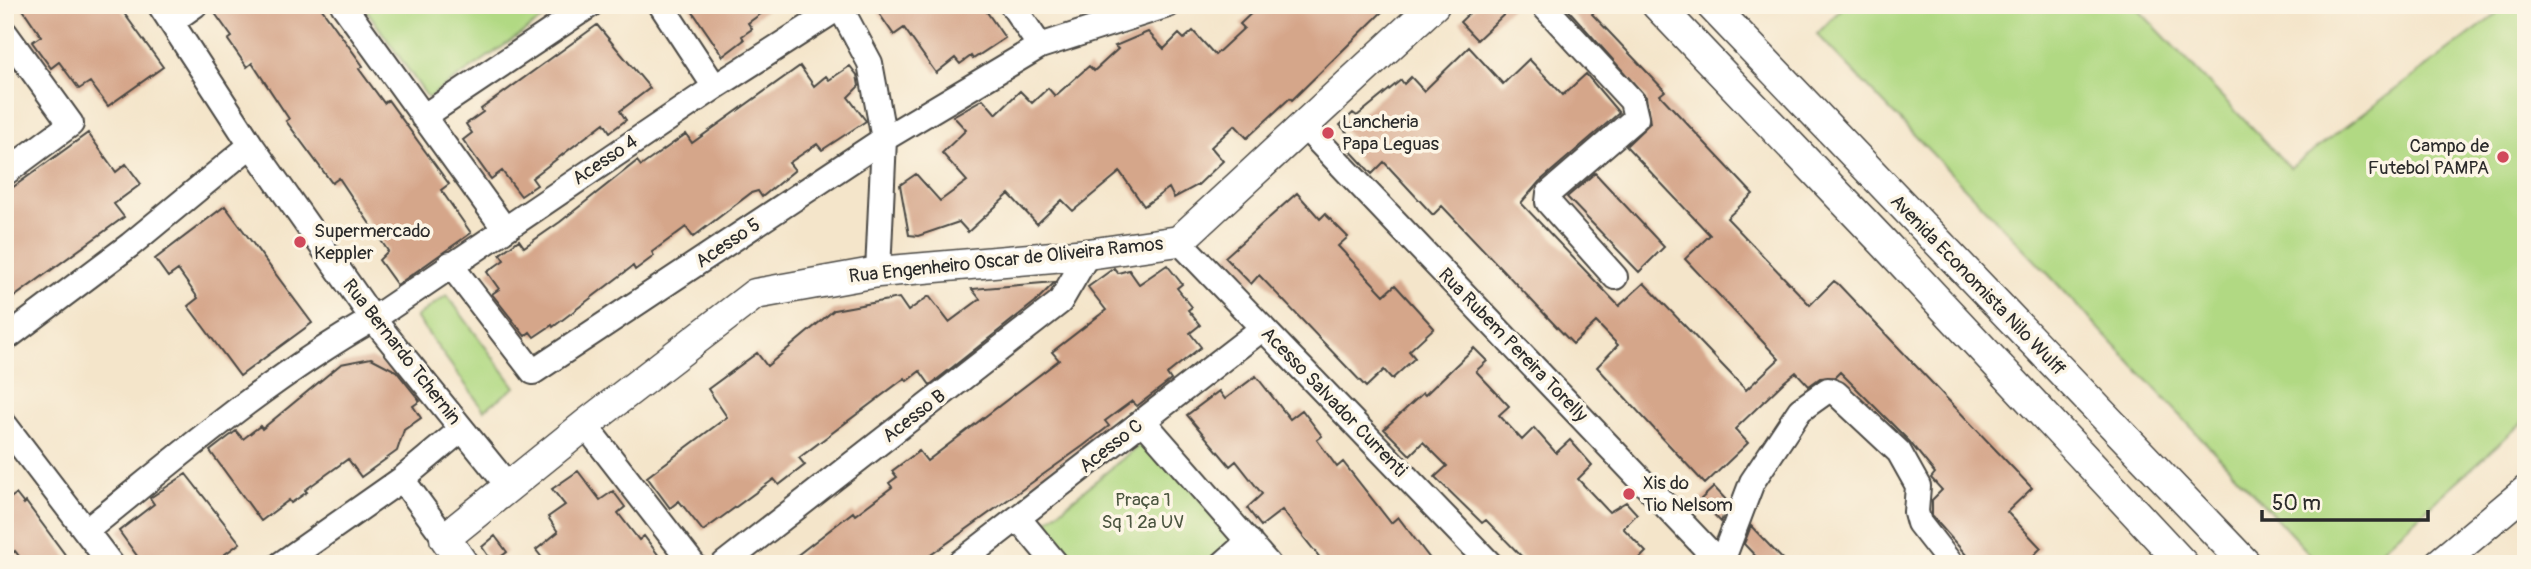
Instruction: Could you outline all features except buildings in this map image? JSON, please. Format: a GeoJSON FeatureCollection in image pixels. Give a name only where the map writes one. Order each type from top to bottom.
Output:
{"type":"FeatureCollection","features":[{"type":"Feature","properties":{"kind":"street"},"geometry":{"type":"LineString","coordinates":[[165,14],[195,5]]}},
{"type":"Feature","properties":{"kind":"street"},"geometry":{"type":"LineString","coordinates":[[343,5],[504,228]]}},
{"type":"Feature","properties":{"kind":"street"},"geometry":{"type":"LineString","coordinates":[[424,117],[590,5]]}},
{"type":"Feature","properties":{"kind":"street"},"geometry":{"type":"LineString","coordinates":[[661,5],[715,87]]}},
{"type":"Feature","properties":{"kind":"street"},"geometry":{"type":"LineString","coordinates":[[1012,5],[1040,46]]}},
{"type":"Feature","properties":{"kind":"street","name":"Acesso 5"},"geometry":{"type":"LineString","coordinates":[[450,264],[533,372],[884,139],[1040,46],[1168,5]]}},
{"type":"Feature","properties":{"kind":"street","name":"Rua Engenheiro Oscar de Oliveira Ramos"},"geometry":{"type":"LineString","coordinates":[[445,538],[585,425],[755,294],[878,271],[1088,254],[1179,240],[1305,127],[1434,5]]}},
{"type":"Feature","properties":{"kind":"street"},"geometry":{"type":"LineString","coordinates":[[1543,5],[1637,111],[1636,118],[1549,193],[1548,202],[1615,276]]}},
{"type":"Feature","properties":{"kind":"street","name":"Avenida Economista Nilo Wulff"},"geometry":{"type":"LineString","coordinates":[[1657,5],[1892,251],[2183,564]]}},
{"type":"Feature","properties":{"kind":"street","name":"Avenida Economista Nilo Wulff"},"geometry":{"type":"LineString","coordinates":[[1711,5],[2246,564]]}},
{"type":"Feature","properties":{"kind":"street"},"geometry":{"type":"LineString","coordinates":[[840,6],[870,63],[884,139],[878,271]]}},
{"type":"Feature","properties":{"kind":"street","name":"Acesso 4"},"geometry":{"type":"LineString","coordinates":[[86,531],[254,395],[332,342],[373,319],[450,264],[840,6]]}},
{"type":"Feature","properties":{"kind":"street","name":"Rua Bernardo Tchernin"},"geometry":{"type":"LineString","coordinates":[[165,14],[251,145],[373,319],[509,487]]}},
{"type":"Feature","properties":{"kind":"street"},"geometry":{"type":"LineString","coordinates":[[5,33],[71,124],[5,173]]}},
{"type":"Feature","properties":{"kind":"street","name":"Rua Rubem Pereira Torelly"},"geometry":{"type":"LineString","coordinates":[[1305,127],[1721,564]]}},
{"type":"Feature","properties":{"kind":"street"},"geometry":{"type":"LineString","coordinates":[[5,339],[130,245],[251,145]]}},
{"type":"Feature","properties":{"kind":"street","name":"Acesso Salvador Currenti"},"geometry":{"type":"LineString","coordinates":[[1179,240],[1486,562]]}},
{"type":"Feature","properties":{"kind":"street","name":"Acesso B"},"geometry":{"type":"LineString","coordinates":[[724,564],[1060,302],[1088,254]]}},
{"type":"Feature","properties":{"kind":"street","name":"Acesso C"},"geometry":{"type":"LineString","coordinates":[[958,564],[1263,328]]}},
{"type":"Feature","properties":{"kind":"street"},"geometry":{"type":"LineString","coordinates":[[1721,564],[1752,482],[1800,410],[1828,390],[1836,393],[1899,452],[1918,486],[1919,523],[1951,564]]}},
{"type":"Feature","properties":{"kind":"street"},"geometry":{"type":"LineString","coordinates":[[1143,421],[1268,564]]}},
{"type":"Feature","properties":{"kind":"street"},"geometry":{"type":"LineString","coordinates":[[5,425],[111,564]]}},
{"type":"Feature","properties":{"kind":"street"},"geometry":{"type":"LineString","coordinates":[[585,425],[693,564]]}},
{"type":"Feature","properties":{"kind":"street"},"geometry":{"type":"LineString","coordinates":[[281,564],[402,479],[462,429]]}},
{"type":"Feature","properties":{"kind":"street"},"geometry":{"type":"LineString","coordinates":[[402,479],[463,564]]}},
{"type":"Feature","properties":{"kind":"street"},"geometry":{"type":"LineString","coordinates":[[2440,564],[2526,491]]}},
{"type":"Feature","properties":{"kind":"street"},"geometry":{"type":"LineString","coordinates":[[1018,518],[1056,564]]}},
{"type":"Feature","properties":{"kind":"street"},"geometry":{"type":"LineString","coordinates":[[1223,564],[1249,541]]}},
{"type":"Feature","properties":{"kind":"green space"},"geometry":{"type":"Polygon","coordinates":[[[363,5],[563,5],[428,98],[363,5]]]}},
{"type":"Feature","properties":{"kind":"green space"},"geometry":{"type":"Polygon","coordinates":[[[1845,5],[2134,5],[2290,168],[2509,5],[2526,5],[2526,419],[2366,564],[2319,564],[2050,276],[1817,34],[1845,5]]]}},
{"type":"Feature","properties":{"kind":"green space"},"geometry":{"type":"Polygon","coordinates":[[[447,295],[515,387],[484,410],[416,317],[447,295]]]}},
{"type":"Feature","properties":{"kind":"green space","name":"Praça 1 Sq 1 2ª UV"},"geometry":{"type":"Polygon","coordinates":[[[1149,437],[1235,541],[1207,564],[1073,564],[1041,526],[1149,437]]]}},
{"type":"Feature","properties":{"kind":"place","name":"Lancheria Papa Leguas"},"geometry":{"type":"Point","coordinates":[1328,133]}},
{"type":"Feature","properties":{"kind":"place","name":"Campo de Futebol PAMPA"},"geometry":{"type":"Point","coordinates":[2503,157]}},
{"type":"Feature","properties":{"kind":"place","name":"Supermercado Keppler"},"geometry":{"type":"Point","coordinates":[300,242]}},
{"type":"Feature","properties":{"kind":"place","name":"Xis do Tio Nelsom"},"geometry":{"type":"Point","coordinates":[1629,494]}}]}
